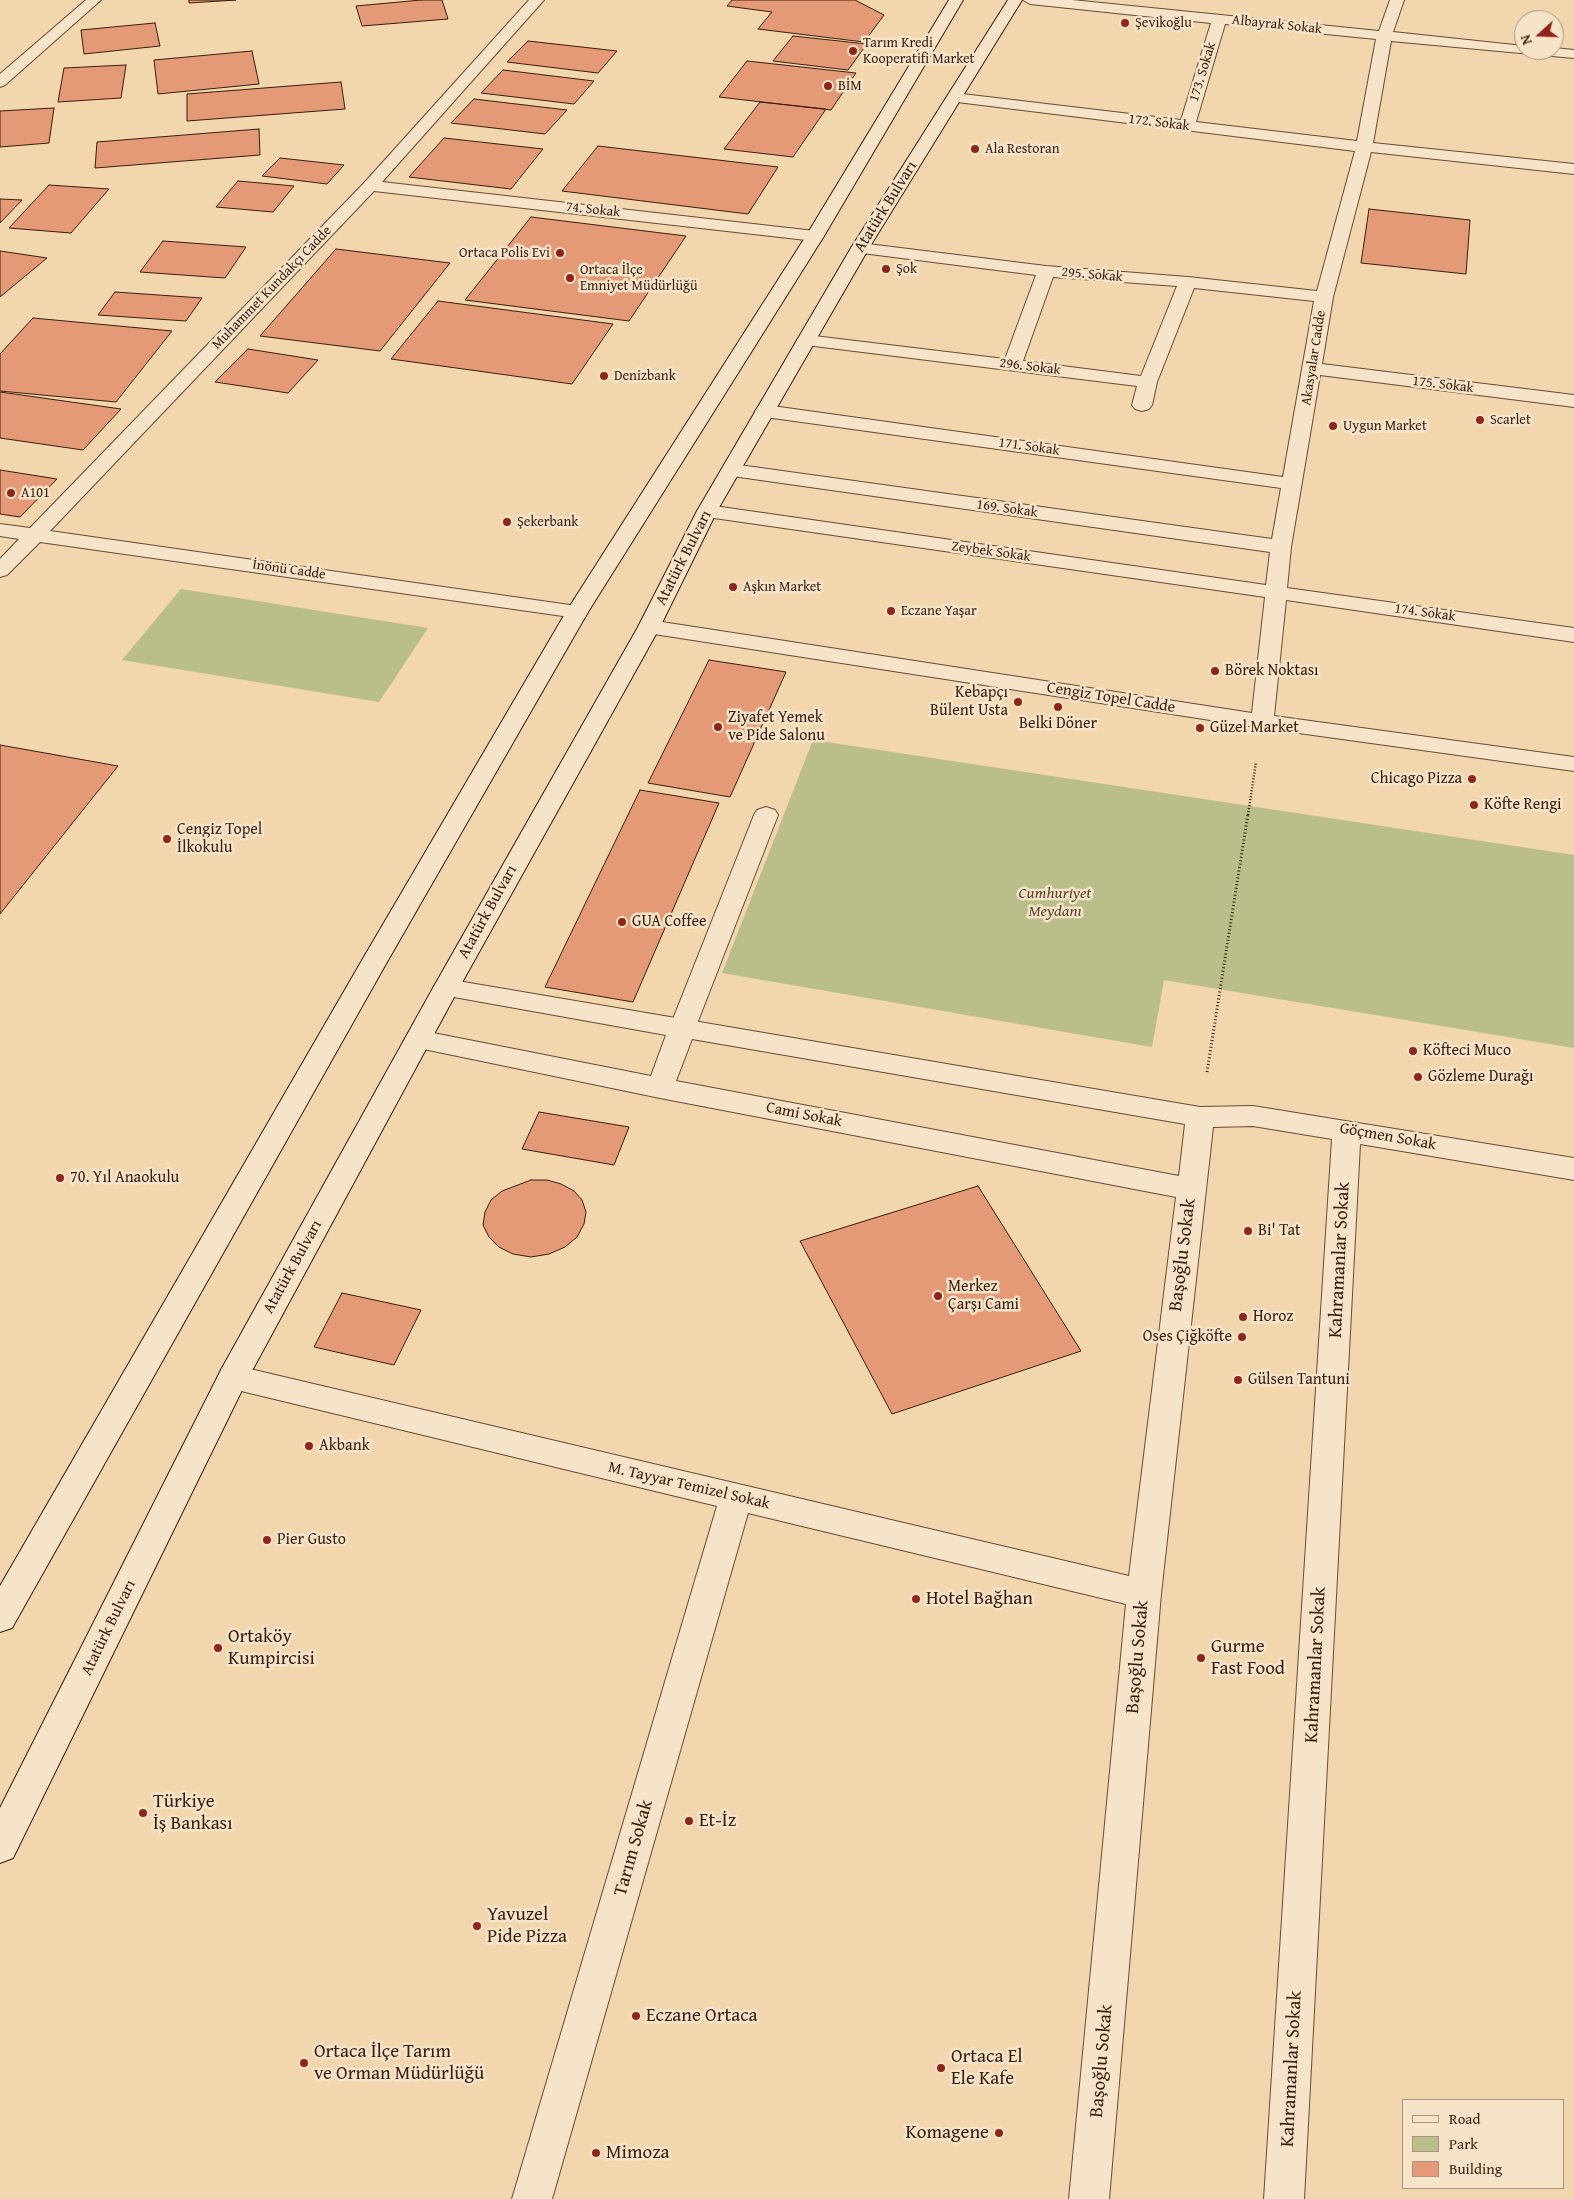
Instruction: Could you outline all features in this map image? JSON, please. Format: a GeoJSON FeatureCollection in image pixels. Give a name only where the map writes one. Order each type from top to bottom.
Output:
{"type":"FeatureCollection","features":[{"type":"Feature","properties":{"kind":"street"},"geometry":{"type":"LineString","coordinates":[[0,82],[94,0]]}},
{"type":"Feature","properties":{"kind":"street","name":"Muhammet Kundakçı Cadde"},"geometry":{"type":"LineString","coordinates":[[0,571],[370,186],[537,0]]}},
{"type":"Feature","properties":{"kind":"street"},"geometry":{"type":"LineString","coordinates":[[0,1617],[374,962],[577,612],[815,236],[956,0]]}},
{"type":"Feature","properties":{"kind":"street","name":"Atatürk Bulvarı"},"geometry":{"type":"LineString","coordinates":[[0,1846],[233,1377],[446,988],[649,627],[707,511],[860,248],[1015,0]]}},
{"type":"Feature","properties":{"kind":"street","name":"Albayrak Sokak"},"geometry":{"type":"LineString","coordinates":[[1030,0],[1514,49]]}},
{"type":"Feature","properties":{"kind":"street","name":"Akasyalar Cadde"},"geometry":{"type":"LineString","coordinates":[[1262,721],[1281,547],[1304,425],[1311,368],[1324,297],[1364,147],[1384,37],[1396,0]]}},
{"type":"Feature","properties":{"kind":"street","name":"173. Sokak"},"geometry":{"type":"LineString","coordinates":[[1187,126],[1219,19]]}},
{"type":"Feature","properties":{"kind":"street","name":"172. Sokak"},"geometry":{"type":"LineString","coordinates":[[954,98],[1574,170]]}},
{"type":"Feature","properties":{"kind":"street","name":"74. Sokak"},"geometry":{"type":"LineString","coordinates":[[370,186],[815,236]]}},
{"type":"Feature","properties":{"kind":"street","name":"295. Sokak"},"geometry":{"type":"LineString","coordinates":[[860,248],[1046,271],[1188,282],[1324,297]]}},
{"type":"Feature","properties":{"kind":"street"},"geometry":{"type":"LineString","coordinates":[[1012,365],[1046,271]]}},
{"type":"Feature","properties":{"kind":"street"},"geometry":{"type":"LineString","coordinates":[[1142,405],[1148,382],[1188,282]]}},
{"type":"Feature","properties":{"kind":"street","name":"296. Sokak"},"geometry":{"type":"LineString","coordinates":[[806,340],[1148,382]]}},
{"type":"Feature","properties":{"kind":"street","name":"175. Sokak"},"geometry":{"type":"LineString","coordinates":[[1311,368],[1574,401]]}},
{"type":"Feature","properties":{"kind":"street","name":"171. Sokak"},"geometry":{"type":"LineString","coordinates":[[766,411],[1292,484]]}},
{"type":"Feature","properties":{"kind":"street","name":"169. Sokak"},"geometry":{"type":"LineString","coordinates":[[732,470],[1281,547]]}},
{"type":"Feature","properties":{"kind":"street","name":"Zeybek Sokak"},"geometry":{"type":"LineString","coordinates":[[707,511],[1276,592]]}},
{"type":"Feature","properties":{"kind":"street","name":"İnönü Cadde"},"geometry":{"type":"LineString","coordinates":[[0,530],[577,612]]}},
{"type":"Feature","properties":{"kind":"street","name":"174. Sokak"},"geometry":{"type":"LineString","coordinates":[[1276,592],[1574,634]]}},
{"type":"Feature","properties":{"kind":"street","name":"Cengiz Topel Cadde"},"geometry":{"type":"LineString","coordinates":[[649,627],[1262,721],[1574,764]]}},
{"type":"Feature","properties":{"kind":"street"},"geometry":{"type":"LineString","coordinates":[[660,1088],[766,815]]}},
{"type":"Feature","properties":{"kind":"street"},"geometry":{"type":"LineString","coordinates":[[446,988],[1200,1117]]}},
{"type":"Feature","properties":{"kind":"street","name":"Cami Sokak"},"geometry":{"type":"LineString","coordinates":[[418,1039],[660,1088],[1190,1188]]}},
{"type":"Feature","properties":{"kind":"street","name":"Göçmen Sokak"},"geometry":{"type":"LineString","coordinates":[[1200,1117],[1253,1116],[1574,1169]]}},
{"type":"Feature","properties":{"kind":"street","name":"Başoğlu Sokak"},"geometry":{"type":"LineString","coordinates":[[1089,2199],[1144,1594],[1190,1188],[1200,1117]]}},
{"type":"Feature","properties":{"kind":"street","name":"Kahramanlar Sokak"},"geometry":{"type":"LineString","coordinates":[[1284,2199],[1347,1130]]}},
{"type":"Feature","properties":{"kind":"street","name":"M. Tayyar Temizel Sokak"},"geometry":{"type":"LineString","coordinates":[[233,1377],[1144,1594]]}},
{"type":"Feature","properties":{"kind":"street","name":"Tarım Sokak"},"geometry":{"type":"LineString","coordinates":[[532,2199],[736,1498]]}},
{"type":"Feature","properties":{"kind":"path"},"geometry":{"type":"LineString","coordinates":[[1200,1117],[1262,721]]}},
{"type":"Feature","properties":{"kind":"green space"},"geometry":{"type":"Polygon","coordinates":[[[181,589],[428,628],[379,702],[122,660],[181,589]]]}},
{"type":"Feature","properties":{"kind":"green space","name":"Cumhuriyet Meydanı"},"geometry":{"type":"Polygon","coordinates":[[[813,740],[1574,855],[1574,1048],[1164,980],[1152,1047],[722,973],[813,740]]]}},
{"type":"Feature","properties":{"kind":"building"},"geometry":{"type":"Polygon","coordinates":[[[189,0],[236,0],[189,3],[189,0]]]}},
{"type":"Feature","properties":{"kind":"building"},"geometry":{"type":"Polygon","coordinates":[[[442,0],[448,19],[362,26],[356,6],[442,0]]]}},
{"type":"Feature","properties":{"kind":"building"},"geometry":{"type":"Polygon","coordinates":[[[732,0],[855,0],[884,15],[864,42],[758,29],[772,12],[727,6],[732,0]]]}},
{"type":"Feature","properties":{"kind":"building"},"geometry":{"type":"Polygon","coordinates":[[[155,23],[160,46],[84,54],[81,30],[155,23]]]}},
{"type":"Feature","properties":{"kind":"building"},"geometry":{"type":"Polygon","coordinates":[[[793,36],[867,44],[848,70],[773,61],[793,36]]]}},
{"type":"Feature","properties":{"kind":"building"},"geometry":{"type":"Polygon","coordinates":[[[528,41],[617,51],[598,73],[507,62],[528,41]]]}},
{"type":"Feature","properties":{"kind":"building"},"geometry":{"type":"Polygon","coordinates":[[[252,51],[259,84],[158,94],[154,60],[252,51]]]}},
{"type":"Feature","properties":{"kind":"building"},"geometry":{"type":"Polygon","coordinates":[[[747,61],[856,73],[831,110],[719,97],[747,61]]]}},
{"type":"Feature","properties":{"kind":"building"},"geometry":{"type":"Polygon","coordinates":[[[126,65],[121,98],[58,102],[64,68],[126,65]]]}},
{"type":"Feature","properties":{"kind":"building"},"geometry":{"type":"Polygon","coordinates":[[[503,70],[594,81],[574,104],[481,93],[503,70]]]}},
{"type":"Feature","properties":{"kind":"building"},"geometry":{"type":"Polygon","coordinates":[[[341,82],[345,109],[187,121],[187,94],[341,82]]]}},
{"type":"Feature","properties":{"kind":"building"},"geometry":{"type":"Polygon","coordinates":[[[474,99],[567,110],[545,134],[451,123],[474,99]]]}},
{"type":"Feature","properties":{"kind":"building"},"geometry":{"type":"Polygon","coordinates":[[[760,102],[826,109],[793,157],[724,149],[760,102]]]}},
{"type":"Feature","properties":{"kind":"building"},"geometry":{"type":"Polygon","coordinates":[[[54,108],[49,143],[0,147],[0,111],[54,108]]]}},
{"type":"Feature","properties":{"kind":"building"},"geometry":{"type":"Polygon","coordinates":[[[259,129],[260,155],[95,168],[97,142],[259,129]]]}},
{"type":"Feature","properties":{"kind":"building"},"geometry":{"type":"Polygon","coordinates":[[[444,138],[543,149],[511,189],[409,177],[444,138]]]}},
{"type":"Feature","properties":{"kind":"building"},"geometry":{"type":"Polygon","coordinates":[[[598,146],[778,167],[748,214],[562,191],[598,146]]]}},
{"type":"Feature","properties":{"kind":"building"},"geometry":{"type":"Polygon","coordinates":[[[280,158],[344,165],[327,184],[262,176],[280,158]]]}},
{"type":"Feature","properties":{"kind":"building"},"geometry":{"type":"Polygon","coordinates":[[[238,181],[294,186],[273,212],[216,207],[238,181]]]}},
{"type":"Feature","properties":{"kind":"building"},"geometry":{"type":"Polygon","coordinates":[[[49,185],[109,189],[71,233],[9,228],[49,185]]]}},
{"type":"Feature","properties":{"kind":"building"},"geometry":{"type":"Polygon","coordinates":[[[0,199],[22,200],[0,223],[0,199]]]}},
{"type":"Feature","properties":{"kind":"building"},"geometry":{"type":"Polygon","coordinates":[[[1369,209],[1470,220],[1466,274],[1361,263],[1369,209]]]}},
{"type":"Feature","properties":{"kind":"building","name":"Ortaca İlçe Emniyet Müdürlüğü"},"geometry":{"type":"Polygon","coordinates":[[[531,217],[686,236],[629,321],[465,300],[531,217]]]}},
{"type":"Feature","properties":{"kind":"building"},"geometry":{"type":"Polygon","coordinates":[[[163,241],[246,247],[225,278],[140,272],[163,241]]]}},
{"type":"Feature","properties":{"kind":"building"},"geometry":{"type":"Polygon","coordinates":[[[336,249],[450,263],[380,351],[260,336],[336,249]]]}},
{"type":"Feature","properties":{"kind":"building"},"geometry":{"type":"Polygon","coordinates":[[[0,251],[47,258],[0,297],[0,251]]]}},
{"type":"Feature","properties":{"kind":"building"},"geometry":{"type":"Polygon","coordinates":[[[115,292],[202,298],[186,321],[98,315],[115,292]]]}},
{"type":"Feature","properties":{"kind":"building"},"geometry":{"type":"Polygon","coordinates":[[[438,301],[613,324],[572,384],[391,359],[438,301]]]}},
{"type":"Feature","properties":{"kind":"building"},"geometry":{"type":"Polygon","coordinates":[[[33,318],[172,331],[116,402],[0,391],[0,354],[33,318]]]}},
{"type":"Feature","properties":{"kind":"building"},"geometry":{"type":"Polygon","coordinates":[[[248,349],[318,360],[288,393],[215,382],[248,349]]]}},
{"type":"Feature","properties":{"kind":"building"},"geometry":{"type":"Polygon","coordinates":[[[0,392],[121,409],[83,450],[0,438],[0,392]]]}},
{"type":"Feature","properties":{"kind":"building"},"geometry":{"type":"Polygon","coordinates":[[[0,470],[57,479],[20,517],[0,514],[0,470]]]}},
{"type":"Feature","properties":{"kind":"building","name":"Ziyafet Yemek ve Pide Salonu"},"geometry":{"type":"Polygon","coordinates":[[[709,660],[786,672],[730,797],[648,783],[709,660]]]}},
{"type":"Feature","properties":{"kind":"building"},"geometry":{"type":"Polygon","coordinates":[[[0,745],[118,766],[0,914],[0,745]]]}},
{"type":"Feature","properties":{"kind":"building","name":"GUA Coffee"},"geometry":{"type":"Polygon","coordinates":[[[640,790],[719,803],[633,1002],[545,987],[640,790]]]}},
{"type":"Feature","properties":{"kind":"building"},"geometry":{"type":"Polygon","coordinates":[[[539,1112],[629,1127],[614,1165],[522,1149],[539,1112]]]}},
{"type":"Feature","properties":{"kind":"building"},"geometry":{"type":"Polygon","coordinates":[[[531,1180],[547,1180],[561,1184],[574,1191],[582,1200],[586,1212],[584,1224],[577,1237],[565,1247],[549,1254],[531,1257],[513,1254],[499,1247],[489,1237],[483,1225],[485,1212],[491,1200],[502,1191],[531,1180]]]}},
{"type":"Feature","properties":{"kind":"building","name":"Merkez Çarşı Cami"},"geometry":{"type":"Polygon","coordinates":[[[978,1186],[1081,1351],[892,1414],[800,1241],[978,1186]]]}},
{"type":"Feature","properties":{"kind":"building"},"geometry":{"type":"Polygon","coordinates":[[[342,1293],[421,1310],[394,1365],[314,1347],[342,1293]]]}},
{"type":"Feature","properties":{"kind":"place","name":"Şevikoğlu"},"geometry":{"type":"Point","coordinates":[1125,23]}},
{"type":"Feature","properties":{"kind":"place","name":"Tarım Kredi Kooperatifi Market"},"geometry":{"type":"Point","coordinates":[853,51]}},
{"type":"Feature","properties":{"kind":"place","name":"BİM"},"geometry":{"type":"Point","coordinates":[828,86]}},
{"type":"Feature","properties":{"kind":"place","name":"Ala Restoran"},"geometry":{"type":"Point","coordinates":[975,149]}},
{"type":"Feature","properties":{"kind":"place","name":"Ortaca Polis Evi"},"geometry":{"type":"Point","coordinates":[560,253]}},
{"type":"Feature","properties":{"kind":"place","name":"Şok"},"geometry":{"type":"Point","coordinates":[886,269]}},
{"type":"Feature","properties":{"kind":"place","name":"Ortaca İlçe Emniyet Müdürlüğü"},"geometry":{"type":"Point","coordinates":[570,278]}},
{"type":"Feature","properties":{"kind":"place","name":"Denizbank"},"geometry":{"type":"Point","coordinates":[604,376]}},
{"type":"Feature","properties":{"kind":"place","name":"Scarlet"},"geometry":{"type":"Point","coordinates":[1480,420]}},
{"type":"Feature","properties":{"kind":"place","name":"Uygun Market"},"geometry":{"type":"Point","coordinates":[1333,426]}},
{"type":"Feature","properties":{"kind":"place","name":"A101"},"geometry":{"type":"Point","coordinates":[11,493]}},
{"type":"Feature","properties":{"kind":"place","name":"Şekerbank"},"geometry":{"type":"Point","coordinates":[507,522]}},
{"type":"Feature","properties":{"kind":"place","name":"Aşkın Market"},"geometry":{"type":"Point","coordinates":[733,587]}},
{"type":"Feature","properties":{"kind":"place","name":"Eczane Yaşar"},"geometry":{"type":"Point","coordinates":[891,611]}},
{"type":"Feature","properties":{"kind":"place","name":"Börek Noktası"},"geometry":{"type":"Point","coordinates":[1215,671]}},
{"type":"Feature","properties":{"kind":"place","name":"Kebapçı Bülent Usta"},"geometry":{"type":"Point","coordinates":[1018,702]}},
{"type":"Feature","properties":{"kind":"place","name":"Belki Döner"},"geometry":{"type":"Point","coordinates":[1058,707]}},
{"type":"Feature","properties":{"kind":"place","name":"Ziyafet Yemek ve Pide Salonu"},"geometry":{"type":"Point","coordinates":[718,727]}},
{"type":"Feature","properties":{"kind":"place","name":"Güzel Market"},"geometry":{"type":"Point","coordinates":[1200,728]}},
{"type":"Feature","properties":{"kind":"place","name":"Chicago Pizza"},"geometry":{"type":"Point","coordinates":[1472,779]}},
{"type":"Feature","properties":{"kind":"place","name":"Köfte Rengi"},"geometry":{"type":"Point","coordinates":[1474,805]}},
{"type":"Feature","properties":{"kind":"place","name":"Cengiz Topel İlkokulu"},"geometry":{"type":"Point","coordinates":[167,839]}},
{"type":"Feature","properties":{"kind":"place","name":"GUA Coffee"},"geometry":{"type":"Point","coordinates":[622,922]}},
{"type":"Feature","properties":{"kind":"place","name":"Köfteci Muco"},"geometry":{"type":"Point","coordinates":[1413,1051]}},
{"type":"Feature","properties":{"kind":"place","name":"Gözleme Durağı"},"geometry":{"type":"Point","coordinates":[1418,1077]}},
{"type":"Feature","properties":{"kind":"place","name":"70. Yıl Anaokulu"},"geometry":{"type":"Point","coordinates":[60,1178]}},
{"type":"Feature","properties":{"kind":"place","name":"Bi' Tat"},"geometry":{"type":"Point","coordinates":[1248,1231]}},
{"type":"Feature","properties":{"kind":"place","name":"Merkez Çarşı Cami"},"geometry":{"type":"Point","coordinates":[938,1296]}},
{"type":"Feature","properties":{"kind":"place","name":"Horoz"},"geometry":{"type":"Point","coordinates":[1243,1317]}},
{"type":"Feature","properties":{"kind":"place","name":"Oses Çiğköfte"},"geometry":{"type":"Point","coordinates":[1242,1337]}},
{"type":"Feature","properties":{"kind":"place","name":"Gülsen Tantuni"},"geometry":{"type":"Point","coordinates":[1238,1380]}},
{"type":"Feature","properties":{"kind":"place","name":"Akbank"},"geometry":{"type":"Point","coordinates":[309,1446]}},
{"type":"Feature","properties":{"kind":"place","name":"Pier Gusto"},"geometry":{"type":"Point","coordinates":[267,1540]}},
{"type":"Feature","properties":{"kind":"place","name":"Hotel Bağhan"},"geometry":{"type":"Point","coordinates":[916,1599]}},
{"type":"Feature","properties":{"kind":"place","name":"Ortaköy Kumpircisi"},"geometry":{"type":"Point","coordinates":[218,1648]}},
{"type":"Feature","properties":{"kind":"place","name":"Gurme Fast Food"},"geometry":{"type":"Point","coordinates":[1201,1658]}},
{"type":"Feature","properties":{"kind":"place","name":"Türkiye İş Bankası"},"geometry":{"type":"Point","coordinates":[143,1813]}},
{"type":"Feature","properties":{"kind":"place","name":"Et-İz"},"geometry":{"type":"Point","coordinates":[689,1821]}},
{"type":"Feature","properties":{"kind":"place","name":"Yavuzel Pide Pizza"},"geometry":{"type":"Point","coordinates":[477,1926]}},
{"type":"Feature","properties":{"kind":"place","name":"Eczane Ortaca"},"geometry":{"type":"Point","coordinates":[636,2016]}},
{"type":"Feature","properties":{"kind":"place","name":"Ortaca İlçe Tarım ve Orman Müdürlüğü"},"geometry":{"type":"Point","coordinates":[304,2063]}},
{"type":"Feature","properties":{"kind":"place","name":"Ortaca El Ele Kafe"},"geometry":{"type":"Point","coordinates":[941,2068]}},
{"type":"Feature","properties":{"kind":"place","name":"Komagene"},"geometry":{"type":"Point","coordinates":[999,2133]}},
{"type":"Feature","properties":{"kind":"place","name":"Mimoza"},"geometry":{"type":"Point","coordinates":[596,2153]}}]}
